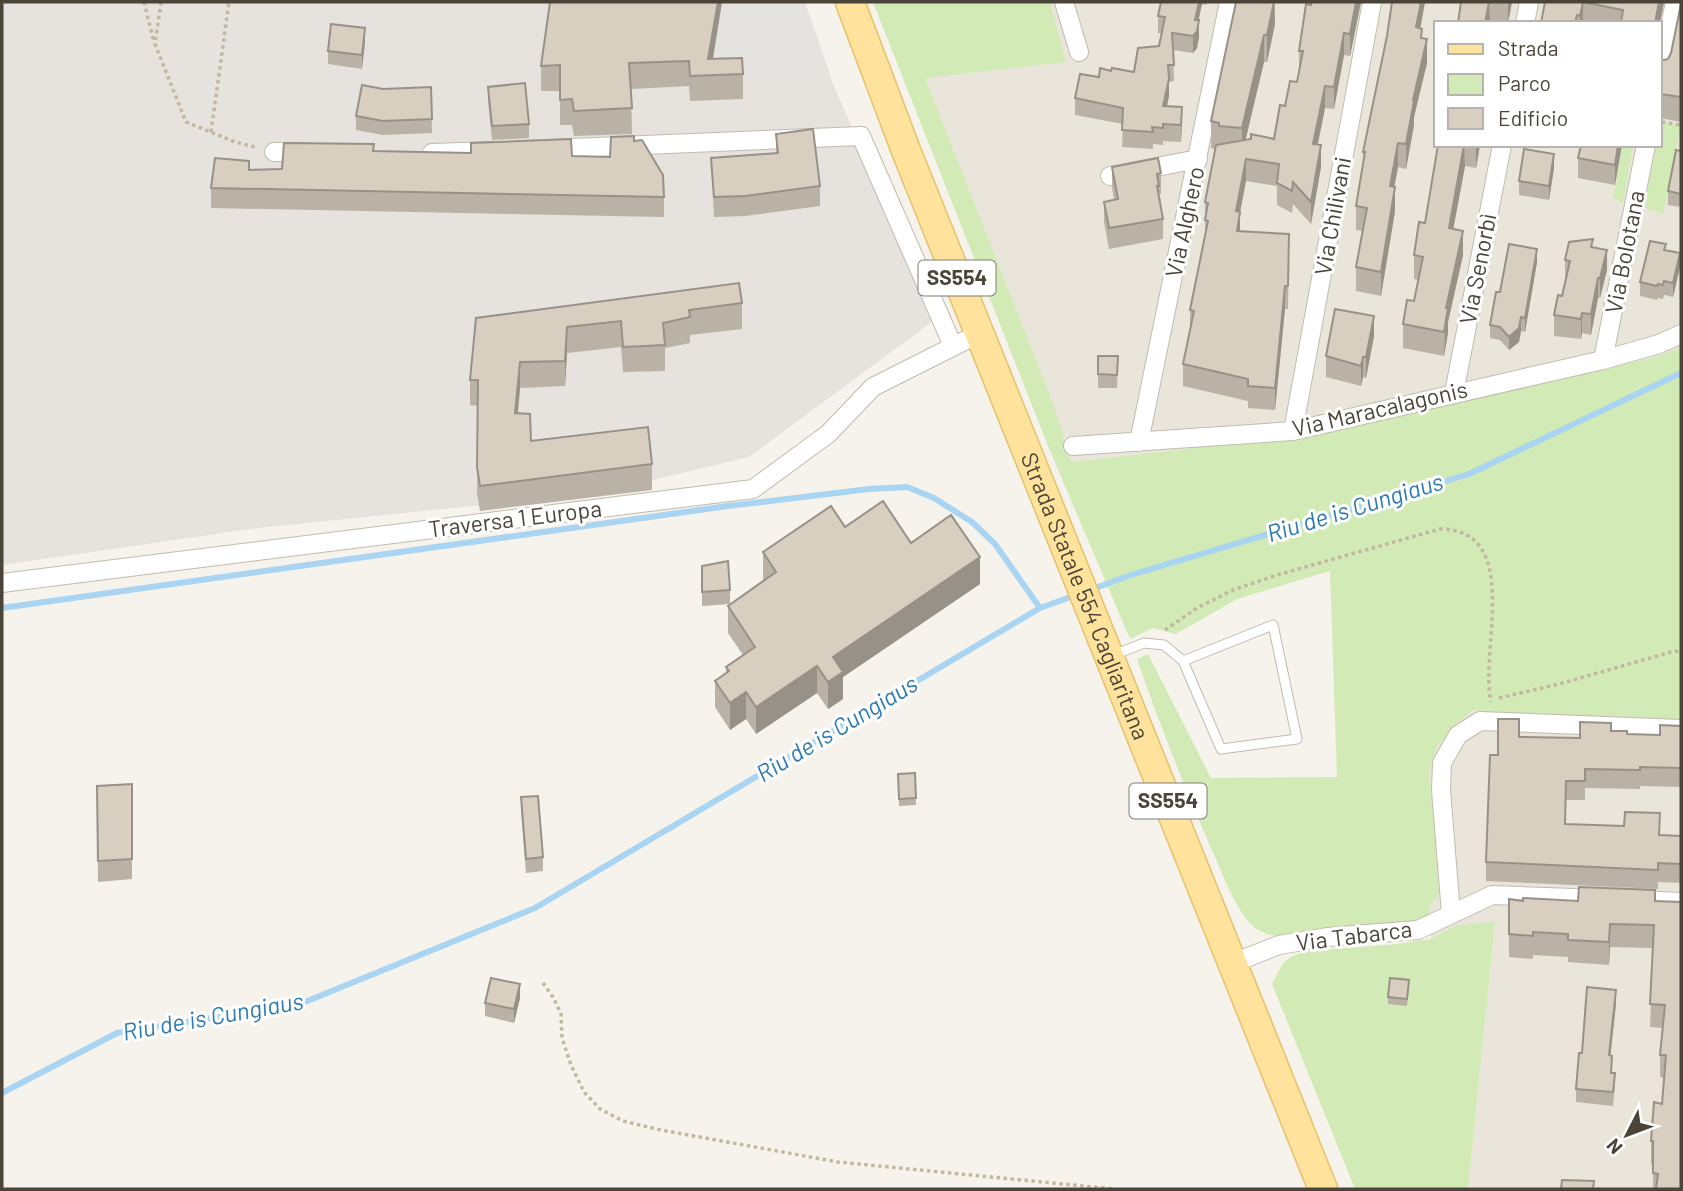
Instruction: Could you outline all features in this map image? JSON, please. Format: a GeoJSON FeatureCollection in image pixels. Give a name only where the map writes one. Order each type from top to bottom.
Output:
{"type":"FeatureCollection","features":[{"type":"Feature","properties":{"kind":"main road","name":"Strada Statale 554 Cagliaritana"},"geometry":{"type":"LineString","coordinates":[[850,2],[875,72],[979,333],[1324,1189]]}},
{"type":"Feature","properties":{"kind":"street"},"geometry":{"type":"LineString","coordinates":[[1064,2],[1079,52]]}},
{"type":"Feature","properties":{"kind":"street","name":"Via Alghero"},"geometry":{"type":"LineString","coordinates":[[1139,442],[1229,2]]}},
{"type":"Feature","properties":{"kind":"street","name":"Via Chilivani"},"geometry":{"type":"LineString","coordinates":[[1293,431],[1372,2]]}},
{"type":"Feature","properties":{"kind":"street"},"geometry":{"type":"LineString","coordinates":[[1525,21],[1529,2]]}},
{"type":"Feature","properties":{"kind":"street"},"geometry":{"type":"LineString","coordinates":[[1662,65],[1675,2]]}},
{"type":"Feature","properties":{"kind":"street"},"geometry":{"type":"LineString","coordinates":[[414,153],[861,136],[953,346]]}},
{"type":"Feature","properties":{"kind":"street","name":"Via Senorbì"},"geometry":{"type":"LineString","coordinates":[[1454,393],[1502,147]]}},
{"type":"Feature","properties":{"kind":"street","name":"Via Bolotana"},"geometry":{"type":"LineString","coordinates":[[1603,360],[1646,147]]}},
{"type":"Feature","properties":{"kind":"street"},"geometry":{"type":"LineString","coordinates":[[274,152],[330,152]]}},
{"type":"Feature","properties":{"kind":"street"},"geometry":{"type":"LineString","coordinates":[[1110,176],[1198,159]]}},
{"type":"Feature","properties":{"kind":"street","name":"Traversa 1 Europa"},"geometry":{"type":"LineString","coordinates":[[2,583],[753,489],[828,434],[873,387],[979,333]]}},
{"type":"Feature","properties":{"kind":"street","name":"Via Maracalagonis"},"geometry":{"type":"LineString","coordinates":[[1073,446],[1293,431],[1603,360],[1659,344],[1681,334]]}},
{"type":"Feature","properties":{"kind":"street"},"geometry":{"type":"LineString","coordinates":[[1451,914],[1441,789],[1442,763],[1458,735],[1488,721],[1681,729]]}},
{"type":"Feature","properties":{"kind":"street","name":"Via Tabarca"},"geometry":{"type":"LineString","coordinates":[[1233,963],[1279,946],[1328,937],[1418,930],[1492,895],[1681,902]]}},
{"type":"Feature","properties":{"kind":"lane"},"geometry":{"type":"LineString","coordinates":[[1106,648],[1144,643],[1164,645],[1183,661],[1221,749],[1297,738],[1273,625],[1183,661]]}},
{"type":"Feature","properties":{"kind":"path"},"geometry":{"type":"LineString","coordinates":[[144,2],[155,44],[186,122],[235,142],[274,152]]}},
{"type":"Feature","properties":{"kind":"path"},"geometry":{"type":"LineString","coordinates":[[155,44],[161,2]]}},
{"type":"Feature","properties":{"kind":"path"},"geometry":{"type":"LineString","coordinates":[[211,132],[229,2]]}},
{"type":"Feature","properties":{"kind":"path"},"geometry":{"type":"LineString","coordinates":[[1662,122],[1681,125]]}},
{"type":"Feature","properties":{"kind":"path"},"geometry":{"type":"LineString","coordinates":[[1154,644],[1158,634],[1198,608],[1233,590],[1440,529],[1455,529],[1467,534],[1478,544],[1489,561],[1493,586],[1488,721]]}},
{"type":"Feature","properties":{"kind":"path"},"geometry":{"type":"LineString","coordinates":[[1499,698],[1681,651]]}},
{"type":"Feature","properties":{"kind":"path"},"geometry":{"type":"LineString","coordinates":[[542,983],[561,1014],[562,1038],[584,1092],[600,1109],[623,1121],[838,1162],[1114,1189]]}},
{"type":"Feature","properties":{"kind":"shaded area"},"geometry":{"type":"Polygon","coordinates":[[[2,2],[805,2],[832,81],[933,321],[749,457],[599,493],[258,528],[2,565],[2,2]]]}},
{"type":"Feature","properties":{"kind":"shaded area"},"geometry":{"type":"Polygon","coordinates":[[[722,2],[805,2],[832,81],[708,85],[722,2]]]}},
{"type":"Feature","properties":{"kind":"shaded area"},"geometry":{"type":"Polygon","coordinates":[[[1050,2],[1681,2],[1681,347],[1661,355],[1590,373],[1296,436],[1071,462],[1055,408],[924,77],[1066,62],[1050,2]]]}},
{"type":"Feature","properties":{"kind":"shaded area"},"geometry":{"type":"Polygon","coordinates":[[[1473,710],[1524,716],[1681,724],[1681,1189],[1468,1189],[1495,923],[1457,925],[1431,939],[1429,910],[1442,888],[1429,772],[1436,748],[1456,724],[1473,710]]]}},
{"type":"Feature","properties":{"kind":"green space"},"geometry":{"type":"Polygon","coordinates":[[[873,2],[1050,2],[1066,62],[925,78],[1055,408],[1071,462],[1296,436],[1590,373],[1661,355],[1681,347],[1681,724],[1524,716],[1473,710],[1456,724],[1436,748],[1429,772],[1442,888],[1429,909],[1429,917],[1412,925],[1285,937],[1264,933],[1255,928],[1241,912],[1231,894],[1163,731],[1137,659],[1148,654],[1211,778],[1337,777],[1330,571],[1237,599],[1176,634],[1153,628],[1130,639],[1048,446],[873,2]]]}},
{"type":"Feature","properties":{"kind":"green space"},"geometry":{"type":"Polygon","coordinates":[[[1662,122],[1681,126],[1663,214],[1643,207],[1657,147],[1662,147],[1662,122]]]}},
{"type":"Feature","properties":{"kind":"green space"},"geometry":{"type":"Polygon","coordinates":[[[1623,147],[1633,147],[1623,203],[1613,197],[1623,147]]]}},
{"type":"Feature","properties":{"kind":"green space"},"geometry":{"type":"Polygon","coordinates":[[[1495,922],[1468,1189],[1355,1189],[1272,984],[1283,963],[1305,951],[1431,939],[1457,925],[1495,922]]]}},
{"type":"Feature","properties":{"kind":"building"},"geometry":{"type":"Polygon","coordinates":[[[550,2],[718,2],[708,59],[742,58],[743,74],[690,76],[689,61],[629,63],[632,108],[574,111],[572,99],[560,100],[560,65],[541,66],[550,2]]]}},
{"type":"Feature","properties":{"kind":"building"},"geometry":{"type":"Polygon","coordinates":[[[1161,2],[1199,2],[1195,20],[1199,20],[1193,36],[1172,33],[1174,65],[1168,65],[1169,79],[1163,106],[1182,107],[1181,125],[1163,124],[1163,128],[1152,127],[1153,132],[1122,130],[1123,108],[1075,98],[1080,74],[1099,77],[1100,68],[1134,72],[1138,48],[1159,46],[1165,17],[1158,16],[1161,2]]]}},
{"type":"Feature","properties":{"kind":"building"},"geometry":{"type":"Polygon","coordinates":[[[1236,2],[1274,2],[1242,128],[1219,126],[1219,123],[1211,121],[1236,2]]]}},
{"type":"Feature","properties":{"kind":"building"},"geometry":{"type":"Polygon","coordinates":[[[1312,2],[1356,2],[1350,34],[1344,33],[1334,87],[1325,86],[1313,144],[1321,145],[1311,202],[1293,182],[1292,191],[1277,183],[1279,164],[1246,159],[1236,211],[1240,212],[1237,231],[1289,234],[1288,286],[1285,286],[1275,388],[1248,386],[1248,379],[1183,364],[1194,311],[1190,310],[1208,221],[1205,220],[1208,203],[1205,202],[1216,145],[1251,139],[1251,134],[1274,139],[1280,105],[1285,106],[1290,81],[1297,82],[1303,51],[1299,51],[1306,4],[1311,5],[1312,2]]]}},
{"type":"Feature","properties":{"kind":"building"},"geometry":{"type":"Polygon","coordinates":[[[1392,2],[1421,2],[1416,27],[1422,29],[1421,38],[1427,39],[1406,144],[1398,143],[1390,186],[1395,187],[1381,272],[1356,267],[1367,208],[1356,206],[1363,152],[1392,2]]]}},
{"type":"Feature","properties":{"kind":"building"},"geometry":{"type":"Polygon","coordinates":[[[1461,2],[1489,2],[1485,21],[1458,21],[1461,2]]]}},
{"type":"Feature","properties":{"kind":"building"},"geometry":{"type":"Polygon","coordinates":[[[1545,2],[1583,2],[1580,16],[1577,15],[1576,21],[1541,21],[1545,2]]]}},
{"type":"Feature","properties":{"kind":"building"},"geometry":{"type":"Polygon","coordinates":[[[1583,2],[1659,2],[1655,21],[1621,21],[1623,10],[1583,2]]]}},
{"type":"Feature","properties":{"kind":"building"},"geometry":{"type":"Polygon","coordinates":[[[1681,4],[1681,97],[1662,94],[1662,60],[1668,59],[1681,4]]]}},
{"type":"Feature","properties":{"kind":"building"},"geometry":{"type":"Polygon","coordinates":[[[331,24],[365,28],[362,55],[328,51],[331,24]]]}},
{"type":"Feature","properties":{"kind":"building"},"geometry":{"type":"Polygon","coordinates":[[[525,83],[529,124],[492,126],[488,87],[525,83]]]}},
{"type":"Feature","properties":{"kind":"building"},"geometry":{"type":"Polygon","coordinates":[[[362,85],[383,89],[431,87],[432,119],[383,121],[356,116],[362,85]]]}},
{"type":"Feature","properties":{"kind":"building"},"geometry":{"type":"Polygon","coordinates":[[[813,129],[820,186],[745,196],[714,197],[711,158],[778,153],[776,134],[813,129]]]}},
{"type":"Feature","properties":{"kind":"building"},"geometry":{"type":"Polygon","coordinates":[[[634,136],[634,141],[642,140],[663,175],[664,197],[211,188],[215,158],[249,161],[249,170],[282,169],[284,143],[374,144],[373,151],[471,153],[471,143],[571,139],[572,156],[610,157],[611,137],[634,136]]]}},
{"type":"Feature","properties":{"kind":"building"},"geometry":{"type":"Polygon","coordinates":[[[1438,147],[1464,147],[1449,228],[1463,231],[1446,308],[1444,332],[1403,324],[1407,300],[1414,301],[1423,257],[1414,255],[1419,222],[1425,223],[1438,147]]]}},
{"type":"Feature","properties":{"kind":"building"},"geometry":{"type":"Polygon","coordinates":[[[1581,147],[1618,147],[1615,165],[1578,158],[1581,147]]]}},
{"type":"Feature","properties":{"kind":"building"},"geometry":{"type":"Polygon","coordinates":[[[1524,149],[1554,154],[1549,186],[1519,181],[1524,149]]]}},
{"type":"Feature","properties":{"kind":"building"},"geometry":{"type":"Polygon","coordinates":[[[1676,150],[1681,151],[1681,194],[1668,191],[1676,150]]]}},
{"type":"Feature","properties":{"kind":"building"},"geometry":{"type":"Polygon","coordinates":[[[1158,158],[1161,173],[1157,174],[1157,186],[1163,219],[1109,228],[1104,202],[1118,199],[1112,167],[1158,158]]]}},
{"type":"Feature","properties":{"kind":"building"},"geometry":{"type":"Polygon","coordinates":[[[1593,239],[1591,247],[1607,250],[1591,314],[1582,313],[1581,319],[1554,315],[1558,295],[1562,296],[1570,261],[1565,260],[1569,242],[1593,239]]]}},
{"type":"Feature","properties":{"kind":"building"},"geometry":{"type":"Polygon","coordinates":[[[1650,241],[1666,244],[1664,250],[1680,253],[1673,283],[1664,281],[1663,285],[1657,286],[1640,282],[1650,241]]]}},
{"type":"Feature","properties":{"kind":"building"},"geometry":{"type":"Polygon","coordinates":[[[1509,244],[1537,249],[1525,318],[1521,317],[1519,328],[1509,337],[1500,327],[1490,325],[1496,292],[1500,292],[1509,244]]]}},
{"type":"Feature","properties":{"kind":"building"},"geometry":{"type":"Polygon","coordinates":[[[739,283],[742,303],[689,310],[690,317],[663,323],[665,345],[623,347],[621,321],[567,327],[565,361],[520,362],[515,413],[530,414],[531,441],[648,427],[652,464],[480,486],[477,467],[478,380],[470,380],[476,318],[739,283]]]}},
{"type":"Feature","properties":{"kind":"building"},"geometry":{"type":"Polygon","coordinates":[[[1335,309],[1374,316],[1366,357],[1363,357],[1361,366],[1326,356],[1335,309]]]}},
{"type":"Feature","properties":{"kind":"building"},"geometry":{"type":"Polygon","coordinates":[[[1098,356],[1118,356],[1117,375],[1098,374],[1098,356]]]}},
{"type":"Feature","properties":{"kind":"building"},"geometry":{"type":"Polygon","coordinates":[[[883,501],[911,543],[951,515],[980,557],[833,657],[843,672],[828,682],[817,666],[756,707],[746,692],[730,703],[715,681],[729,671],[726,667],[755,647],[728,606],[776,572],[763,552],[831,506],[845,527],[883,501]]]}},
{"type":"Feature","properties":{"kind":"building"},"geometry":{"type":"Polygon","coordinates":[[[728,561],[730,590],[702,592],[702,566],[728,561]]]}},
{"type":"Feature","properties":{"kind":"building"},"geometry":{"type":"Polygon","coordinates":[[[1498,719],[1519,719],[1519,737],[1580,738],[1580,722],[1611,723],[1611,731],[1627,731],[1627,734],[1660,735],[1660,725],[1681,726],[1681,768],[1585,769],[1585,781],[1566,781],[1565,824],[1624,826],[1625,812],[1660,813],[1659,835],[1681,836],[1681,864],[1658,863],[1658,870],[1486,862],[1490,755],[1498,755],[1498,719]]]}},
{"type":"Feature","properties":{"kind":"building"},"geometry":{"type":"Polygon","coordinates":[[[915,773],[916,798],[899,799],[898,774],[915,773]]]}},
{"type":"Feature","properties":{"kind":"building"},"geometry":{"type":"Polygon","coordinates":[[[132,784],[132,859],[98,861],[97,786],[132,784]]]}},
{"type":"Feature","properties":{"kind":"building"},"geometry":{"type":"Polygon","coordinates":[[[538,796],[543,857],[526,859],[521,797],[538,796]]]}},
{"type":"Feature","properties":{"kind":"building"},"geometry":{"type":"Polygon","coordinates":[[[1579,887],[1655,890],[1655,901],[1681,902],[1681,1189],[1656,1189],[1658,1174],[1653,1173],[1651,1141],[1654,1102],[1662,1104],[1666,1055],[1660,1055],[1665,1005],[1650,1004],[1654,925],[1610,924],[1609,942],[1568,940],[1568,934],[1509,934],[1509,899],[1578,901],[1579,887]]]}},
{"type":"Feature","properties":{"kind":"building"},"geometry":{"type":"Polygon","coordinates":[[[491,978],[520,984],[514,1009],[485,1003],[491,978]]]}},
{"type":"Feature","properties":{"kind":"building"},"geometry":{"type":"Polygon","coordinates":[[[1390,978],[1409,980],[1407,999],[1388,997],[1390,978]]]}},
{"type":"Feature","properties":{"kind":"building"},"geometry":{"type":"Polygon","coordinates":[[[1587,987],[1616,990],[1609,1055],[1612,1056],[1611,1073],[1615,1073],[1613,1092],[1576,1089],[1579,1053],[1582,1053],[1587,987]]]}},
{"type":"Feature","properties":{"kind":"building"},"geometry":{"type":"Polygon","coordinates":[[[1562,1180],[1594,1181],[1593,1189],[1561,1189],[1562,1180]]]}},
{"type":"Feature","properties":{"kind":"waterway","name":"Riu de is Cungiaus"},"geometry":{"type":"LineString","coordinates":[[1090,590],[1131,575],[1469,474],[1681,373]]}},
{"type":"Feature","properties":{"kind":"waterway"},"geometry":{"type":"LineString","coordinates":[[2,608],[728,506],[907,487],[934,498],[972,522],[995,544],[1040,608]]}},
{"type":"Feature","properties":{"kind":"waterway","name":"Riu de is Cungiaus"},"geometry":{"type":"LineString","coordinates":[[2,1093],[117,1033],[300,1004],[535,908],[1040,608],[1076,595]]}}]}
